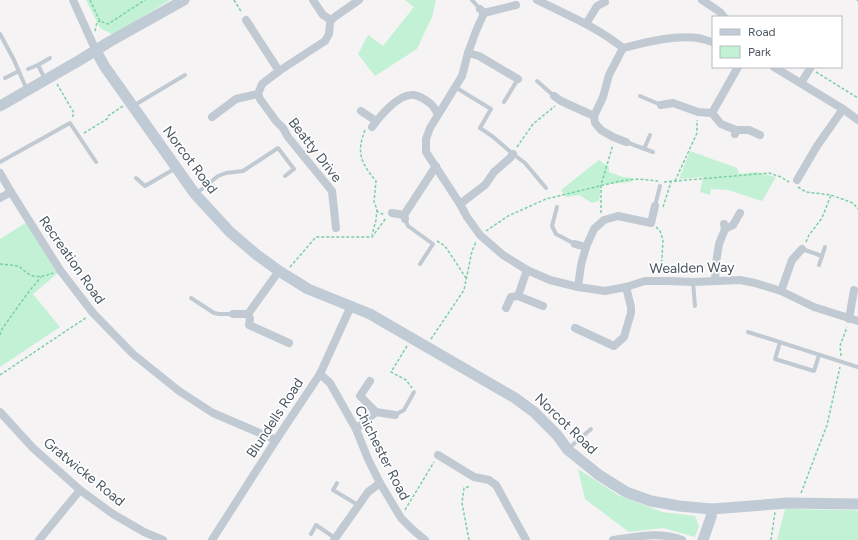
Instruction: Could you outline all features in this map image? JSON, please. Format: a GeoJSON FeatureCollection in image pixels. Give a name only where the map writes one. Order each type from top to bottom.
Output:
{"type":"FeatureCollection","features":[{"type":"Feature","properties":{"kind":"street"},"geometry":{"type":"LineString","coordinates":[[73,0],[96,51]]}},
{"type":"Feature","properties":{"kind":"street"},"geometry":{"type":"LineString","coordinates":[[0,106],[184,0]]}},
{"type":"Feature","properties":{"kind":"street"},"geometry":{"type":"LineString","coordinates":[[313,0],[323,15],[331,20]]}},
{"type":"Feature","properties":{"kind":"street"},"geometry":{"type":"LineString","coordinates":[[212,117],[236,99],[258,94],[262,84],[278,71],[325,41],[329,34],[331,20],[359,0]]}},
{"type":"Feature","properties":{"kind":"street"},"geometry":{"type":"LineString","coordinates":[[537,0],[586,24],[610,38],[623,48]]}},
{"type":"Feature","properties":{"kind":"street"},"geometry":{"type":"LineString","coordinates":[[702,0],[720,12],[723,16]]}},
{"type":"Feature","properties":{"kind":"street"},"geometry":{"type":"LineString","coordinates":[[586,24],[595,3],[607,1]]}},
{"type":"Feature","properties":{"kind":"street"},"geometry":{"type":"LineString","coordinates":[[482,11],[516,5]]}},
{"type":"Feature","properties":{"kind":"street","name":"Wealden Way"},"geometry":{"type":"LineString","coordinates":[[482,11],[468,52],[462,76],[430,128],[426,139],[426,152],[480,235],[503,255],[527,270],[550,280],[605,292],[645,281],[693,282],[740,280],[781,291],[814,307],[858,321]]}},
{"type":"Feature","properties":{"kind":"street"},"geometry":{"type":"LineString","coordinates":[[246,20],[278,71]]}},
{"type":"Feature","properties":{"kind":"street"},"geometry":{"type":"LineString","coordinates":[[623,48],[652,41],[676,38],[698,38],[712,42]]}},
{"type":"Feature","properties":{"kind":"street"},"geometry":{"type":"LineString","coordinates":[[623,48],[610,75],[603,97],[594,116],[595,123],[612,140],[626,142]]}},
{"type":"Feature","properties":{"kind":"street","name":"Norcot Road"},"geometry":{"type":"LineString","coordinates":[[96,51],[105,67],[195,194],[230,232],[257,255],[308,289],[370,314],[515,398],[534,412],[557,435],[568,450],[599,475],[626,492],[651,501],[679,506],[712,509],[777,503],[858,505]]}},
{"type":"Feature","properties":{"kind":"street"},"geometry":{"type":"LineString","coordinates":[[468,52],[479,56],[518,79]]}},
{"type":"Feature","properties":{"kind":"street"},"geometry":{"type":"LineString","coordinates":[[712,113],[737,68]]}},
{"type":"Feature","properties":{"kind":"street"},"geometry":{"type":"LineString","coordinates":[[776,68],[843,109],[858,120]]}},
{"type":"Feature","properties":{"kind":"street"},"geometry":{"type":"LineString","coordinates":[[801,83],[811,68]]}},
{"type":"Feature","properties":{"kind":"street","name":"Beatty Drive"},"geometry":{"type":"LineString","coordinates":[[258,94],[260,99],[283,128],[288,137],[332,191],[336,228]]}},
{"type":"Feature","properties":{"kind":"street"},"geometry":{"type":"LineString","coordinates":[[361,111],[374,124],[391,106],[404,96],[413,95],[432,104],[438,114]]}},
{"type":"Feature","properties":{"kind":"street"},"geometry":{"type":"LineString","coordinates":[[558,98],[594,116]]}},
{"type":"Feature","properties":{"kind":"street"},"geometry":{"type":"LineString","coordinates":[[661,105],[673,103],[698,112],[712,113],[720,124],[735,133],[750,130],[760,135]]}},
{"type":"Feature","properties":{"kind":"street"},"geometry":{"type":"LineString","coordinates":[[797,180],[817,146],[843,109]]}},
{"type":"Feature","properties":{"kind":"street"},"geometry":{"type":"LineString","coordinates":[[460,204],[485,185],[494,172],[510,158],[512,154]]}},
{"type":"Feature","properties":{"kind":"street"},"geometry":{"type":"LineString","coordinates":[[392,213],[405,217],[436,166]]}},
{"type":"Feature","properties":{"kind":"street","name":"Recreation Road"},"geometry":{"type":"LineString","coordinates":[[0,173],[10,192],[60,270],[93,313],[134,354],[179,391],[213,413],[276,440]]}},
{"type":"Feature","properties":{"kind":"street"},"geometry":{"type":"LineString","coordinates":[[0,198],[10,192]]}},
{"type":"Feature","properties":{"kind":"street"},"geometry":{"type":"LineString","coordinates":[[578,287],[581,265],[586,246],[594,229],[604,220],[618,216],[651,223],[655,206]]}},
{"type":"Feature","properties":{"kind":"street"},"geometry":{"type":"LineString","coordinates":[[715,281],[719,244],[724,226],[733,225],[740,213]]}},
{"type":"Feature","properties":{"kind":"street"},"geometry":{"type":"LineString","coordinates":[[575,244],[586,246]]}},
{"type":"Feature","properties":{"kind":"street"},"geometry":{"type":"LineString","coordinates":[[781,291],[792,260],[802,249]]}},
{"type":"Feature","properties":{"kind":"street"},"geometry":{"type":"LineString","coordinates":[[518,296],[527,270]]}},
{"type":"Feature","properties":{"kind":"street"},"geometry":{"type":"LineString","coordinates":[[248,314],[282,273]]}},
{"type":"Feature","properties":{"kind":"street"},"geometry":{"type":"LineString","coordinates":[[575,328],[613,350],[624,337],[631,313],[626,287]]}},
{"type":"Feature","properties":{"kind":"street"},"geometry":{"type":"LineString","coordinates":[[849,319],[854,287]]}},
{"type":"Feature","properties":{"kind":"street"},"geometry":{"type":"LineString","coordinates":[[506,308],[511,296],[518,296],[543,306]]}},
{"type":"Feature","properties":{"kind":"street","name":"Blundells Road"},"geometry":{"type":"LineString","coordinates":[[212,540],[320,374],[351,306]]}},
{"type":"Feature","properties":{"kind":"street"},"geometry":{"type":"LineString","coordinates":[[233,314],[248,314]]}},
{"type":"Feature","properties":{"kind":"street"},"geometry":{"type":"LineString","coordinates":[[248,314],[250,319],[249,325],[289,343]]}},
{"type":"Feature","properties":{"kind":"street","name":"Chichester Road"},"geometry":{"type":"LineString","coordinates":[[320,374],[330,383],[356,428],[368,459],[380,483],[401,518],[412,530],[425,540]]}},
{"type":"Feature","properties":{"kind":"street"},"geometry":{"type":"LineString","coordinates":[[370,381],[360,396],[376,412],[395,415]]}},
{"type":"Feature","properties":{"kind":"street","name":"Gratwicke Road"},"geometry":{"type":"LineString","coordinates":[[0,412],[33,448],[80,490],[113,514],[144,532],[162,540]]}},
{"type":"Feature","properties":{"kind":"street"},"geometry":{"type":"LineString","coordinates":[[356,428],[376,412]]}},
{"type":"Feature","properties":{"kind":"street"},"geometry":{"type":"LineString","coordinates":[[438,455],[474,477],[489,480],[496,485],[526,540]]}},
{"type":"Feature","properties":{"kind":"street"},"geometry":{"type":"LineString","coordinates":[[335,539],[368,492],[380,483]]}},
{"type":"Feature","properties":{"kind":"street"},"geometry":{"type":"LineString","coordinates":[[39,540],[80,490]]}},
{"type":"Feature","properties":{"kind":"street"},"geometry":{"type":"LineString","coordinates":[[703,540],[711,517],[712,509]]}},
{"type":"Feature","properties":{"kind":"street"},"geometry":{"type":"LineString","coordinates":[[613,540],[660,534],[682,540]]}},
{"type":"Feature","properties":{"kind":"lane"},"geometry":{"type":"LineString","coordinates":[[472,0],[482,11]]}},
{"type":"Feature","properties":{"kind":"lane"},"geometry":{"type":"LineString","coordinates":[[0,34],[27,90]]}},
{"type":"Feature","properties":{"kind":"lane"},"geometry":{"type":"LineString","coordinates":[[28,69],[50,58]]}},
{"type":"Feature","properties":{"kind":"lane"},"geometry":{"type":"LineString","coordinates":[[38,65],[49,78]]}},
{"type":"Feature","properties":{"kind":"lane"},"geometry":{"type":"LineString","coordinates":[[5,78],[19,71]]}},
{"type":"Feature","properties":{"kind":"lane"},"geometry":{"type":"LineString","coordinates":[[131,104],[185,75]]}},
{"type":"Feature","properties":{"kind":"lane"},"geometry":{"type":"LineString","coordinates":[[504,102],[518,79]]}},
{"type":"Feature","properties":{"kind":"lane"},"geometry":{"type":"LineString","coordinates":[[537,81],[558,98]]}},
{"type":"Feature","properties":{"kind":"lane"},"geometry":{"type":"LineString","coordinates":[[455,87],[491,109],[480,128],[525,163],[546,188]]}},
{"type":"Feature","properties":{"kind":"lane"},"geometry":{"type":"LineString","coordinates":[[640,96],[661,105]]}},
{"type":"Feature","properties":{"kind":"lane"},"geometry":{"type":"LineString","coordinates":[[0,162],[70,123],[96,162]]}},
{"type":"Feature","properties":{"kind":"lane"},"geometry":{"type":"LineString","coordinates":[[644,149],[650,135]]}},
{"type":"Feature","properties":{"kind":"lane"},"geometry":{"type":"LineString","coordinates":[[626,142],[653,152]]}},
{"type":"Feature","properties":{"kind":"lane"},"geometry":{"type":"LineString","coordinates":[[195,194],[218,176],[226,173],[243,171],[278,148],[294,169],[285,176]]}},
{"type":"Feature","properties":{"kind":"lane"},"geometry":{"type":"LineString","coordinates":[[136,178],[145,186],[176,168]]}},
{"type":"Feature","properties":{"kind":"lane"},"geometry":{"type":"LineString","coordinates":[[655,206],[660,186]]}},
{"type":"Feature","properties":{"kind":"lane"},"geometry":{"type":"LineString","coordinates":[[557,207],[552,226],[556,234],[575,244]]}},
{"type":"Feature","properties":{"kind":"lane"},"geometry":{"type":"LineString","coordinates":[[405,217],[408,226],[433,244],[420,264]]}},
{"type":"Feature","properties":{"kind":"lane"},"geometry":{"type":"LineString","coordinates":[[819,265],[825,247]]}},
{"type":"Feature","properties":{"kind":"lane"},"geometry":{"type":"LineString","coordinates":[[802,249],[822,256]]}},
{"type":"Feature","properties":{"kind":"lane"},"geometry":{"type":"LineString","coordinates":[[693,282],[695,306]]}},
{"type":"Feature","properties":{"kind":"lane"},"geometry":{"type":"LineString","coordinates":[[191,298],[214,313],[233,314]]}},
{"type":"Feature","properties":{"kind":"lane"},"geometry":{"type":"LineString","coordinates":[[748,332],[858,367]]}},
{"type":"Feature","properties":{"kind":"lane"},"geometry":{"type":"LineString","coordinates":[[780,342],[775,358],[814,371],[819,355]]}},
{"type":"Feature","properties":{"kind":"lane"},"geometry":{"type":"LineString","coordinates":[[395,415],[404,410],[414,392]]}},
{"type":"Feature","properties":{"kind":"lane"},"geometry":{"type":"LineString","coordinates":[[568,450],[591,429]]}},
{"type":"Feature","properties":{"kind":"lane"},"geometry":{"type":"LineString","coordinates":[[337,483],[333,490],[358,505]]}},
{"type":"Feature","properties":{"kind":"lane"},"geometry":{"type":"LineString","coordinates":[[311,534],[316,525],[335,539]]}},
{"type":"Feature","properties":{"kind":"path"},"geometry":{"type":"LineString","coordinates":[[90,0],[100,21],[108,24],[146,0]]}},
{"type":"Feature","properties":{"kind":"path"},"geometry":{"type":"LineString","coordinates":[[234,0],[246,20]]}},
{"type":"Feature","properties":{"kind":"path"},"geometry":{"type":"LineString","coordinates":[[94,38],[97,22],[100,21]]}},
{"type":"Feature","properties":{"kind":"path"},"geometry":{"type":"LineString","coordinates":[[811,68],[858,98]]}},
{"type":"Feature","properties":{"kind":"path"},"geometry":{"type":"LineString","coordinates":[[49,78],[74,113],[70,123]]}},
{"type":"Feature","properties":{"kind":"path"},"geometry":{"type":"LineString","coordinates":[[512,154],[533,124],[558,98]]}},
{"type":"Feature","properties":{"kind":"path"},"geometry":{"type":"LineString","coordinates":[[79,136],[107,119],[108,116],[131,104]]}},
{"type":"Feature","properties":{"kind":"path"},"geometry":{"type":"LineString","coordinates":[[675,182],[697,133],[698,112]]}},
{"type":"Feature","properties":{"kind":"path"},"geometry":{"type":"LineString","coordinates":[[372,237],[377,210],[374,202],[376,181],[366,169],[361,158],[361,144],[365,130],[374,124]]}},
{"type":"Feature","properties":{"kind":"path"},"geometry":{"type":"LineString","coordinates":[[604,220],[601,215],[601,185],[612,148],[612,140]]}},
{"type":"Feature","properties":{"kind":"path"},"geometry":{"type":"LineString","coordinates":[[655,206],[664,207],[670,182]]}},
{"type":"Feature","properties":{"kind":"path"},"geometry":{"type":"LineString","coordinates":[[802,249],[809,235],[822,218],[831,195]]}},
{"type":"Feature","properties":{"kind":"path"},"geometry":{"type":"LineString","coordinates":[[372,237],[387,216],[378,212],[377,210]]}},
{"type":"Feature","properties":{"kind":"path"},"geometry":{"type":"LineString","coordinates":[[651,223],[660,231],[663,240],[660,281]]}},
{"type":"Feature","properties":{"kind":"path"},"geometry":{"type":"LineString","coordinates":[[282,273],[316,237],[372,237]]}},
{"type":"Feature","properties":{"kind":"path"},"geometry":{"type":"LineString","coordinates":[[0,264],[19,266],[28,275],[41,278]]}},
{"type":"Feature","properties":{"kind":"path"},"geometry":{"type":"LineString","coordinates":[[0,335],[1,330],[27,294],[41,278],[60,270]]}},
{"type":"Feature","properties":{"kind":"path"},"geometry":{"type":"LineString","coordinates":[[0,375],[93,313]]}},
{"type":"Feature","properties":{"kind":"path"},"geometry":{"type":"LineString","coordinates":[[797,503],[827,425],[841,362],[840,346],[849,319]]}},
{"type":"Feature","properties":{"kind":"path"},"geometry":{"type":"LineString","coordinates":[[412,338],[391,372],[406,380],[414,392]]}},
{"type":"Feature","properties":{"kind":"path"},"geometry":{"type":"LineString","coordinates":[[401,518],[438,455]]}},
{"type":"Feature","properties":{"kind":"path"},"geometry":{"type":"LineString","coordinates":[[469,540],[462,503],[464,488],[468,487],[474,477]]}},
{"type":"Feature","properties":{"kind":"path"},"geometry":{"type":"LineString","coordinates":[[771,540],[777,503]]}},
{"type":"Feature","properties":{"kind":"green space"},"geometry":{"type":"Polygon","coordinates":[[[86,0],[170,0],[113,35],[100,28],[86,0]]]}},
{"type":"Feature","properties":{"kind":"green space"},"geometry":{"type":"Polygon","coordinates":[[[405,0],[436,0],[432,17],[417,49],[375,76],[358,54],[368,35],[383,46],[414,7],[405,0]]]}},
{"type":"Feature","properties":{"kind":"green space"},"geometry":{"type":"Polygon","coordinates":[[[690,151],[737,168],[739,174],[756,172],[776,177],[762,201],[728,190],[711,189],[710,195],[700,192],[703,177],[679,179],[690,151]]]}},
{"type":"Feature","properties":{"kind":"green space"},"geometry":{"type":"Polygon","coordinates":[[[599,160],[609,167],[609,172],[623,177],[633,178],[631,182],[601,185],[599,201],[592,203],[579,195],[566,197],[561,190],[599,160]]]}},
{"type":"Feature","properties":{"kind":"green space"},"geometry":{"type":"Polygon","coordinates":[[[27,222],[54,269],[58,273],[33,294],[60,327],[0,367],[0,239],[27,222]]]}},
{"type":"Feature","properties":{"kind":"green space"},"geometry":{"type":"Polygon","coordinates":[[[578,469],[618,495],[662,512],[695,516],[699,526],[695,537],[663,528],[629,532],[585,499],[578,469]]]}},
{"type":"Feature","properties":{"kind":"green space"},"geometry":{"type":"Polygon","coordinates":[[[785,509],[858,511],[858,540],[777,540],[785,509]]]}}]}
